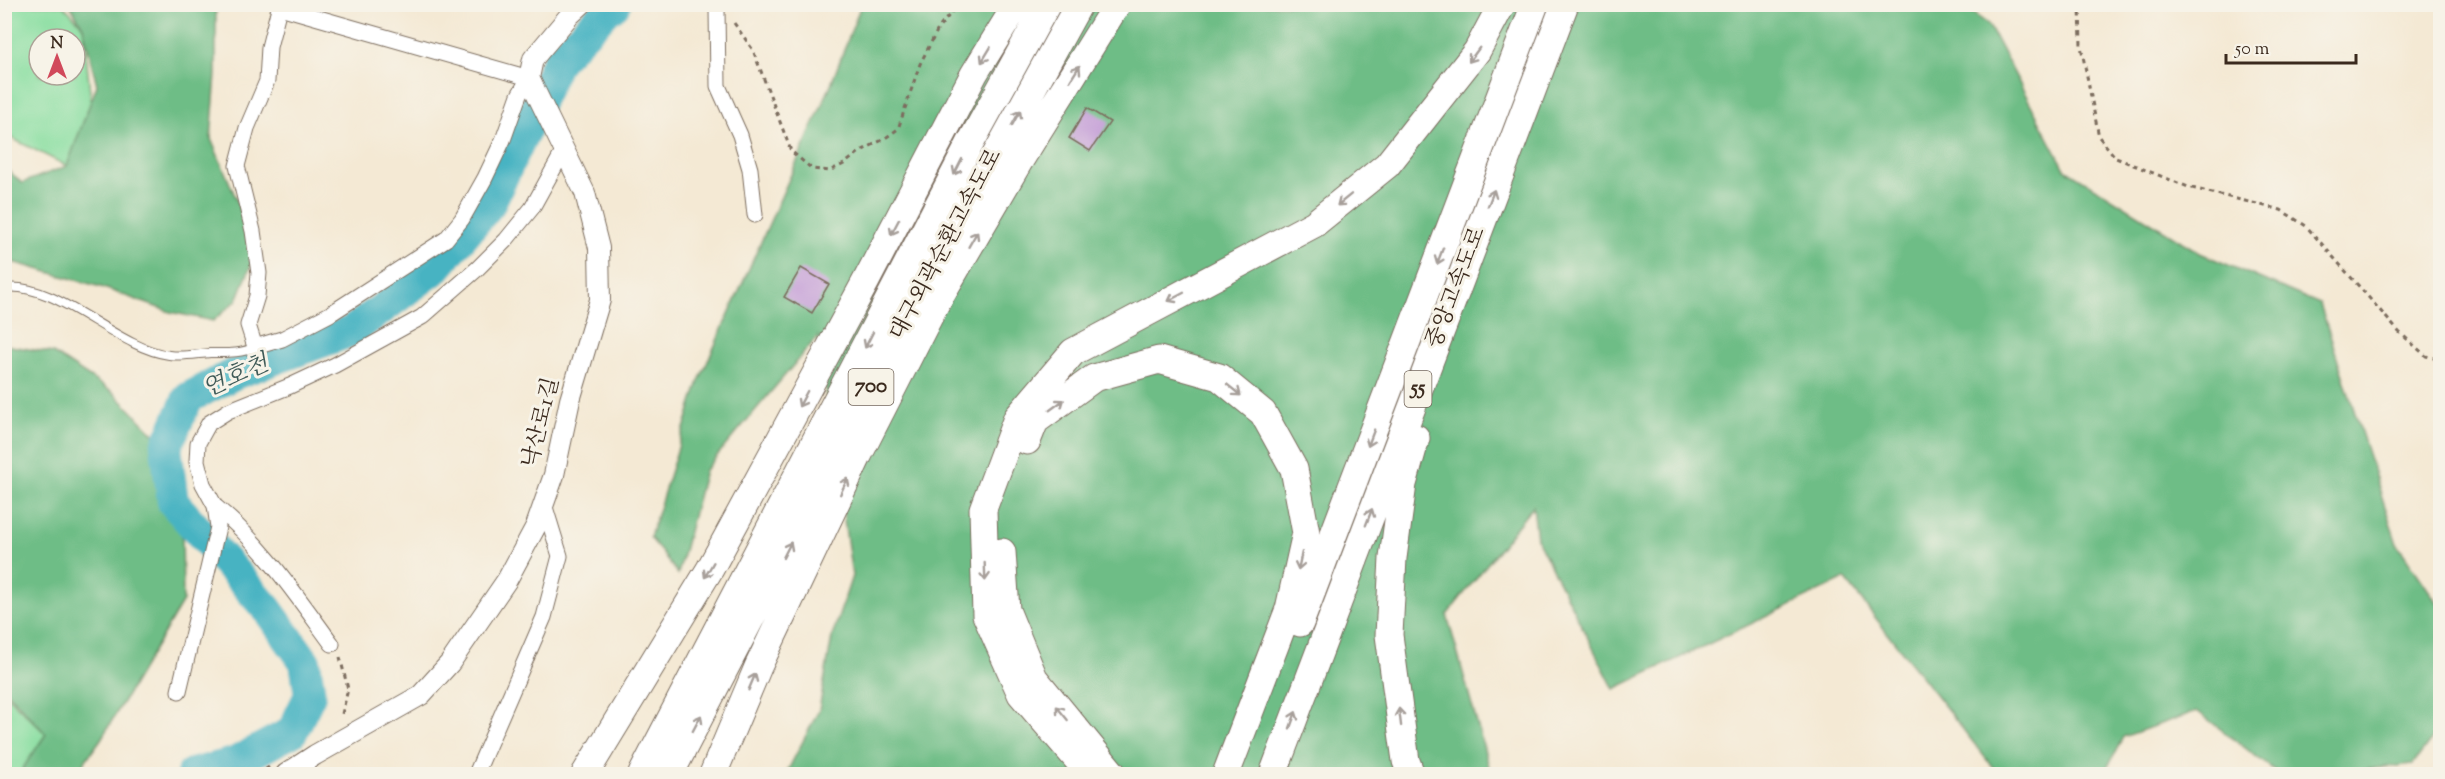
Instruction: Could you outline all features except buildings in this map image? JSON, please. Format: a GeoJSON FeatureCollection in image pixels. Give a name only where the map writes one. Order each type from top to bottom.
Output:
{"type":"FeatureCollection","features":[{"type":"Feature","properties":{"kind":"highway"},"geometry":{"type":"LineString","coordinates":[[585,774],[661,652],[750,496],[974,74],[1017,4]]}},
{"type":"Feature","properties":{"kind":"highway","name":"대구외곽순환고속도로"},"geometry":{"type":"LineString","coordinates":[[642,774],[966,152],[1047,4]]}},
{"type":"Feature","properties":{"kind":"highway","name":"대구외곽순환고속도로"},"geometry":{"type":"LineString","coordinates":[[670,774],[923,287],[1079,4]]}},
{"type":"Feature","properties":{"kind":"highway"},"geometry":{"type":"LineString","coordinates":[[713,774],[758,667],[858,456],[935,305],[1020,160],[1117,4]]}},
{"type":"Feature","properties":{"kind":"highway"},"geometry":{"type":"LineString","coordinates":[[1090,774],[1021,694],[986,615],[983,509],[1017,418],[1073,352],[1314,224],[1387,165],[1477,51],[1502,4]]}},
{"type":"Feature","properties":{"kind":"highway","name":"중앙고속도로"},"geometry":{"type":"LineString","coordinates":[[1246,774],[1305,610],[1535,4]]}},
{"type":"Feature","properties":{"kind":"highway","name":"중앙고속도로"},"geometry":{"type":"LineString","coordinates":[[1273,774],[1564,4]]}},
{"type":"Feature","properties":{"kind":"highway"},"geometry":{"type":"LineString","coordinates":[[1411,774],[1406,761],[1389,635],[1393,558],[1403,484],[1467,261]]}},
{"type":"Feature","properties":{"kind":"highway"},"geometry":{"type":"LineString","coordinates":[[1113,774],[1034,678],[1006,610],[1000,508],[1035,421],[1094,378],[1159,360],[1219,377],[1263,413],[1294,469],[1306,533],[1289,609],[1226,774]]}},
{"type":"Feature","properties":{"kind":"street"},"geometry":{"type":"LineString","coordinates":[[529,78],[280,6],[269,47],[267,81],[247,128],[237,166],[253,231],[260,273],[257,296],[248,325],[255,347],[282,339],[330,314],[446,239],[462,219],[485,178],[503,140],[519,95],[529,78],[533,59],[582,4]]}},
{"type":"Feature","properties":{"kind":"street"},"geometry":{"type":"LineString","coordinates":[[715,7],[718,86],[740,135],[750,170],[755,215]]}},
{"type":"Feature","properties":{"kind":"street","name":"낙산로1길"},"geometry":{"type":"LineString","coordinates":[[281,768],[315,755],[421,695],[450,663],[507,580],[536,526],[544,504],[554,475],[570,400],[600,300],[599,248],[585,193],[529,78]]}},
{"type":"Feature","properties":{"kind":"street"},"geometry":{"type":"LineString","coordinates":[[179,691],[218,527],[214,506],[203,484],[197,461],[198,443],[209,423],[228,411],[335,365],[422,317],[506,240],[532,208],[564,150]]}},
{"type":"Feature","properties":{"kind":"street"},"geometry":{"type":"LineString","coordinates":[[476,774],[544,617],[560,556],[544,504]]}},
{"type":"Feature","properties":{"kind":"street"},"geometry":{"type":"LineString","coordinates":[[214,506],[233,521],[268,558],[332,644]]}},
{"type":"Feature","properties":{"kind":"lane"},"geometry":{"type":"LineString","coordinates":[[4,162],[6,168],[4,170]]}},
{"type":"Feature","properties":{"kind":"lane"},"geometry":{"type":"LineString","coordinates":[[4,288],[19,286],[65,304],[132,342],[168,355],[246,351],[255,347]]}},
{"type":"Feature","properties":{"kind":"path"},"geometry":{"type":"LineString","coordinates":[[715,7],[732,20],[753,50],[791,151],[812,169],[829,171],[844,164],[898,129],[920,64],[938,29],[958,4]]}},
{"type":"Feature","properties":{"kind":"path"},"geometry":{"type":"LineString","coordinates":[[2080,4],[2081,46],[2099,137],[2116,158],[2188,188],[2281,210],[2306,226],[2399,332],[2426,356],[2440,360]]}},
{"type":"Feature","properties":{"kind":"path"},"geometry":{"type":"LineString","coordinates":[[332,644],[340,658],[348,689],[342,717],[333,724]]}},
{"type":"Feature","properties":{"kind":"path"},"geometry":{"type":"LineString","coordinates":[[258,774],[281,768]]}},
{"type":"Feature","properties":{"kind":"green space"},"geometry":{"type":"Polygon","coordinates":[[[4,5],[63,5],[83,26],[27,27],[27,87],[87,87],[87,64],[91,101],[67,166],[5,135],[4,5]]]}},
{"type":"Feature","properties":{"kind":"green space"},"geometry":{"type":"Polygon","coordinates":[[[70,5],[216,5],[216,74],[211,139],[236,198],[255,256],[237,300],[213,321],[170,312],[101,287],[5,260],[4,167],[22,183],[67,166],[97,85],[87,44],[87,27],[83,27],[70,5]]]}},
{"type":"Feature","properties":{"kind":"green space"},"geometry":{"type":"Polygon","coordinates":[[[861,5],[1961,5],[1988,24],[2065,169],[2200,253],[2320,304],[2397,544],[2440,607],[2440,728],[2413,764],[2326,774],[2279,774],[2197,711],[2123,737],[2104,774],[1998,774],[1845,579],[1614,689],[1537,539],[1533,506],[1447,615],[1491,774],[786,774],[819,710],[832,637],[852,576],[818,336],[705,470],[678,574],[650,537],[699,381],[830,87],[861,5]]]}},
{"type":"Feature","properties":{"kind":"green space"},"geometry":{"type":"Polygon","coordinates":[[[5,345],[53,353],[114,393],[167,447],[182,525],[183,601],[101,739],[76,774],[19,774],[46,734],[5,690],[5,345]]]}},
{"type":"Feature","properties":{"kind":"green space"},"geometry":{"type":"Polygon","coordinates":[[[4,693],[46,734],[20,774],[5,774],[4,693]]]}},
{"type":"Feature","properties":{"kind":"waterway","name":"연호천"},"geometry":{"type":"LineString","coordinates":[[192,774],[234,763],[292,732],[310,695],[305,662],[267,609],[173,502],[166,447],[188,398],[234,374],[352,331],[435,269],[489,205],[558,60],[615,4]]}}]}
